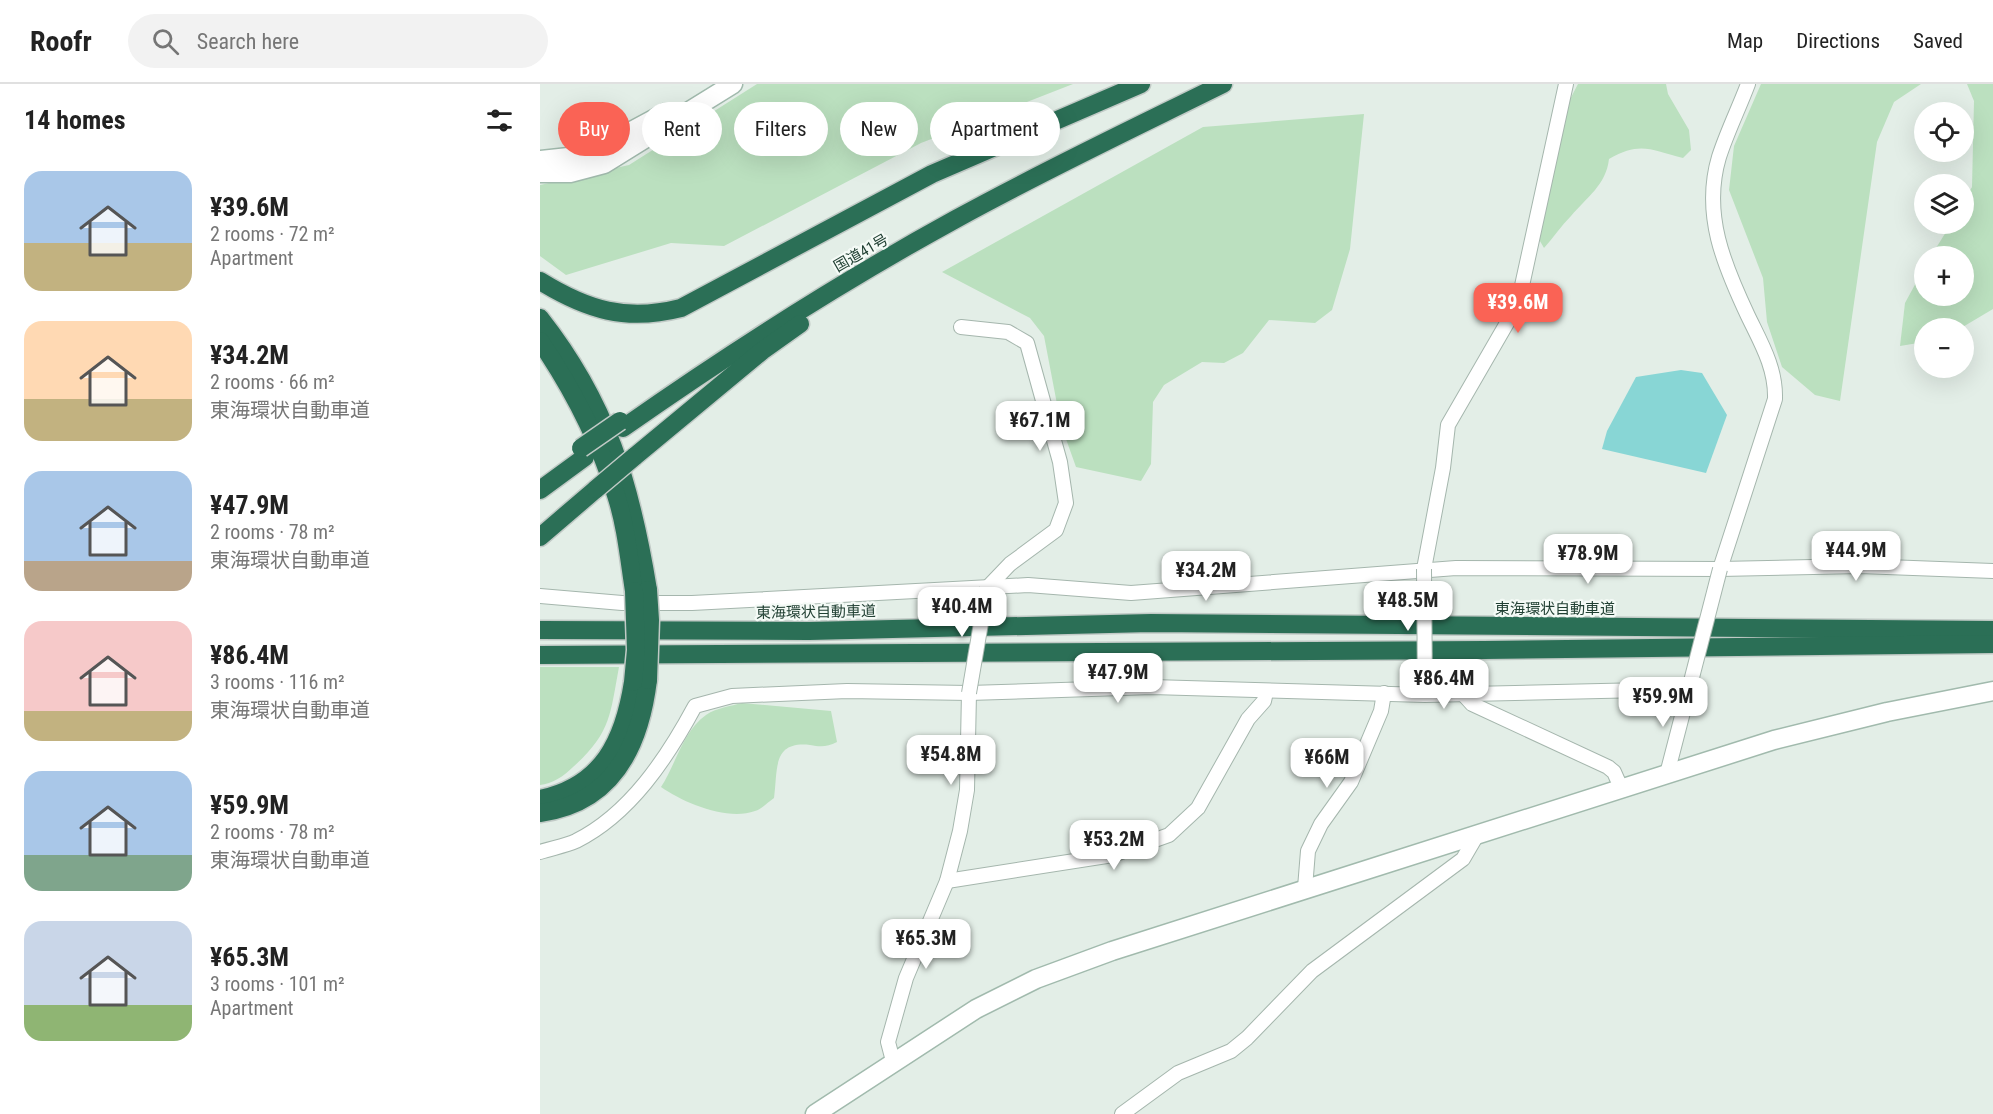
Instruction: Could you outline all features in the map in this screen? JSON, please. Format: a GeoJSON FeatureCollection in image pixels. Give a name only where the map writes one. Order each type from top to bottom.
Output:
{"type":"FeatureCollection","features":[{"type":"Feature","properties":{"kind":"highway"},"geometry":{"type":"LineString","coordinates":[[540,281],[571,298],[607,312],[645,315],[681,308],[932,174],[1141,84]]}},
{"type":"Feature","properties":{"kind":"highway","name":"国道41号"},"geometry":{"type":"LineString","coordinates":[[540,481],[844,273],[1020,176],[1205,84]]}},
{"type":"Feature","properties":{"kind":"highway","name":"国道41号"},"geometry":{"type":"LineString","coordinates":[[621,424],[763,333],[955,219],[1223,84]]}},
{"type":"Feature","properties":{"kind":"highway"},"geometry":{"type":"LineString","coordinates":[[540,537],[791,329],[865,279],[932,239],[955,219]]}},
{"type":"Feature","properties":{"kind":"highway"},"geometry":{"type":"LineString","coordinates":[[540,318],[578,371],[615,454],[636,517],[641,590]]}},
{"type":"Feature","properties":{"kind":"highway"},"geometry":{"type":"LineString","coordinates":[[540,341],[574,396],[602,457],[619,506],[650,630],[641,681],[636,738],[616,772],[587,797],[569,806],[540,813]]}},
{"type":"Feature","properties":{"kind":"highway","name":"国道41号"},"geometry":{"type":"LineString","coordinates":[[540,490],[583,452]]}},
{"type":"Feature","properties":{"kind":"highway","name":"東海環状自動車道"},"geometry":{"type":"LineString","coordinates":[[540,630],[809,631],[1151,623],[1993,630]]}},
{"type":"Feature","properties":{"kind":"highway"},"geometry":{"type":"LineString","coordinates":[[540,655],[1484,650],[1993,644]]}},
{"type":"Feature","properties":{"kind":"highway"},"geometry":{"type":"LineString","coordinates":[[540,799],[574,787],[596,771],[612,752],[641,681]]}},
{"type":"Feature","properties":{"kind":"street"},"geometry":{"type":"LineString","coordinates":[[540,160],[573,158],[602,149],[715,84]]}},
{"type":"Feature","properties":{"kind":"street"},"geometry":{"type":"LineString","coordinates":[[540,173],[570,173],[604,164],[733,84]]}},
{"type":"Feature","properties":{"kind":"street"},"geometry":{"type":"LineString","coordinates":[[1425,695],[1424,569],[1443,468],[1448,425],[1518,304],[1566,84]]}},
{"type":"Feature","properties":{"kind":"street"},"geometry":{"type":"LineString","coordinates":[[1667,774],[1720,569],[1775,399],[1774,375],[1725,264],[1715,228],[1713,211],[1715,174],[1720,155],[1748,84]]}},
{"type":"Feature","properties":{"kind":"street"},"geometry":{"type":"LineString","coordinates":[[894,1061],[888,1042],[906,978],[947,881],[960,831],[967,790],[969,693],[987,588],[1010,564],[1056,530],[1066,503],[1060,462],[1028,343],[1008,332],[961,327]]}},
{"type":"Feature","properties":{"kind":"street"},"geometry":{"type":"LineString","coordinates":[[540,596],[622,603],[692,603],[1028,585],[1131,593],[1424,569],[1720,569],[1860,566],[1993,571]]}},
{"type":"Feature","properties":{"kind":"street"},"geometry":{"type":"LineString","coordinates":[[540,852],[575,841],[617,813],[651,775],[680,734],[695,706],[732,696],[824,692],[969,693],[1152,687],[1425,695],[1689,689]]}},
{"type":"Feature","properties":{"kind":"street"},"geometry":{"type":"LineString","coordinates":[[826,1111],[894,1061],[976,1009],[1036,979],[1112,951],[1774,740],[1887,712],[1993,691]]}},
{"type":"Feature","properties":{"kind":"street"},"geometry":{"type":"LineString","coordinates":[[947,881],[1113,855],[1169,835],[1198,808],[1248,719],[1264,701],[1266,692]]}},
{"type":"Feature","properties":{"kind":"street"},"geometry":{"type":"LineString","coordinates":[[1305,888],[1308,851],[1321,824],[1351,782],[1381,711],[1384,693]]}},
{"type":"Feature","properties":{"kind":"street"},"geometry":{"type":"LineString","coordinates":[[1463,694],[1472,704],[1608,767],[1614,772],[1622,789]]}},
{"type":"Feature","properties":{"kind":"street"},"geometry":{"type":"LineString","coordinates":[[1122,1114],[1178,1073],[1231,1051],[1247,1038],[1312,971],[1463,859],[1477,836]]}},
{"type":"Feature","properties":{"kind":"green space"},"geometry":{"type":"Polygon","coordinates":[[[757,84],[1073,84],[1027,102],[930,102],[930,140],[918,145],[918,102],[840,102],[840,156],[896,156],[724,246],[671,243],[566,275],[540,256],[540,185],[629,165],[643,156],[722,156],[722,106],[757,84]]]}},
{"type":"Feature","properties":{"kind":"green space"},"geometry":{"type":"Polygon","coordinates":[[[1578,84],[1666,84],[1668,94],[1689,130],[1691,150],[1683,158],[1654,150],[1638,149],[1620,153],[1609,159],[1600,183],[1544,248],[1533,229],[1538,182],[1555,128],[1578,84]]]}},
{"type":"Feature","properties":{"kind":"green space"},"geometry":{"type":"Polygon","coordinates":[[[1761,84],[1921,84],[1894,102],[1877,142],[1840,401],[1815,395],[1782,367],[1767,322],[1763,278],[1729,190],[1734,146],[1761,84]]]}},
{"type":"Feature","properties":{"kind":"green space"},"geometry":{"type":"Polygon","coordinates":[[[1967,84],[1993,84],[1993,309],[1974,320],[1974,318],[1914,318],[1914,344],[1900,346],[1905,303],[1914,286],[1914,306],[1974,306],[1974,246],[1937,246],[1945,234],[1974,234],[1974,101],[1967,84]]]}},
{"type":"Feature","properties":{"kind":"green space"},"geometry":{"type":"Polygon","coordinates":[[[1364,114],[1350,249],[1332,310],[1315,323],[1269,320],[1243,353],[1224,363],[1202,362],[1164,385],[1153,402],[1151,464],[1141,481],[1076,467],[1061,425],[1044,336],[1030,318],[942,272],[1203,127],[1364,114]]]}},
{"type":"Feature","properties":{"kind":"green space"},"geometry":{"type":"Polygon","coordinates":[[[540,667],[619,667],[611,711],[595,744],[566,773],[553,781],[540,785],[540,667]]]}},
{"type":"Feature","properties":{"kind":"green space"},"geometry":{"type":"Polygon","coordinates":[[[742,703],[831,711],[837,742],[824,746],[798,745],[783,752],[777,767],[774,798],[755,811],[732,814],[706,809],[681,799],[661,787],[691,730],[698,722],[714,711],[742,703]]]}},
{"type":"Feature","properties":{"kind":"water"},"geometry":{"type":"Polygon","coordinates":[[[1681,370],[1702,373],[1727,415],[1706,473],[1602,449],[1607,431],[1636,377],[1681,370]]]}}]}
